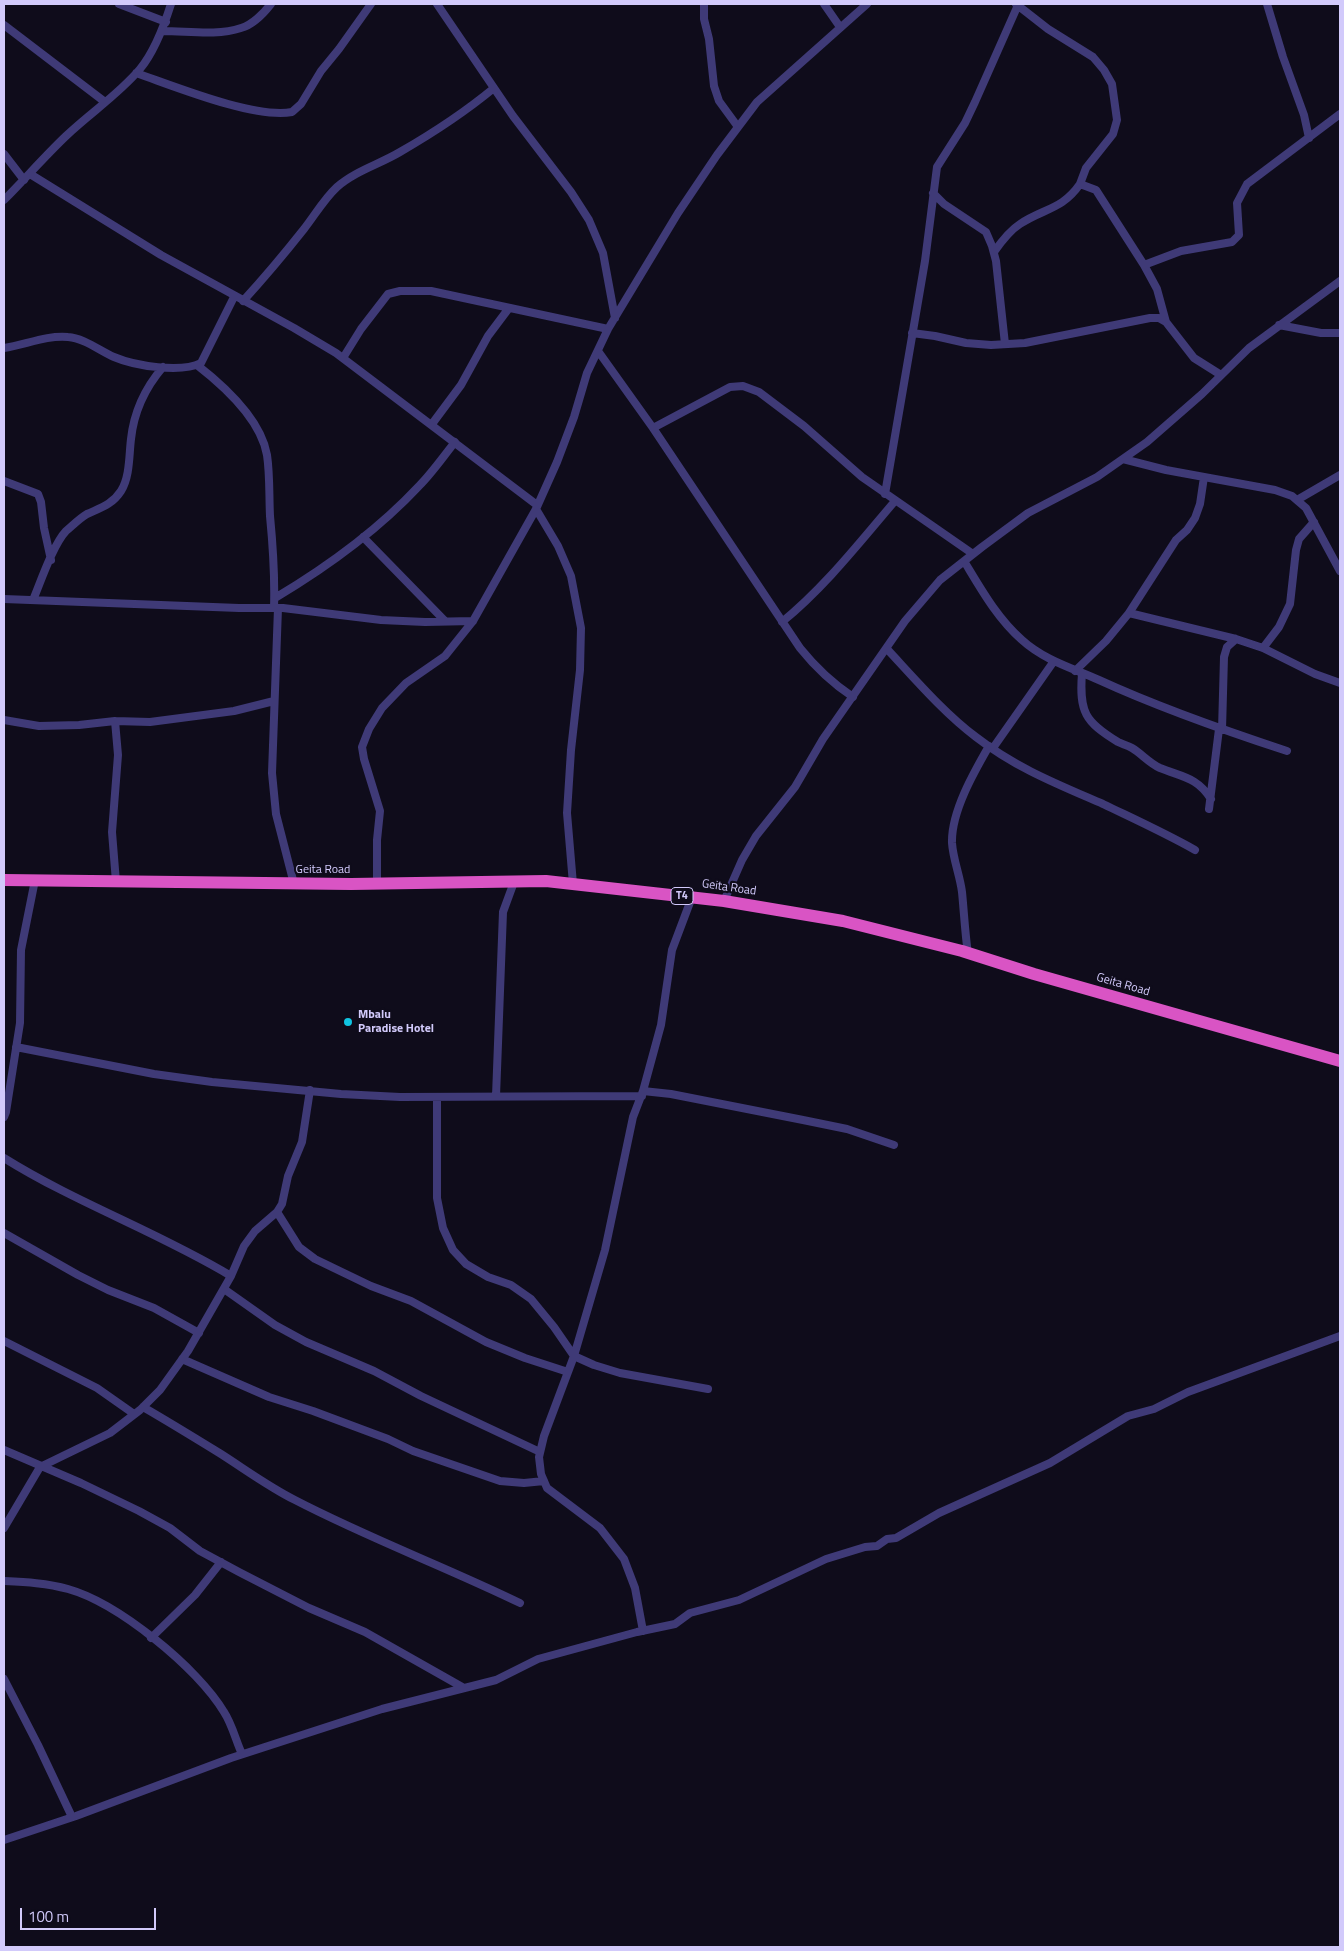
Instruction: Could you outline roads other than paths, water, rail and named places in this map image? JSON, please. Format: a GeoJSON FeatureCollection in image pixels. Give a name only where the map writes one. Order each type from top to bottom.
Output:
{"type":"FeatureCollection","features":[{"type":"Feature","properties":{"kind":"highway","name":"Geita Road"},"geometry":{"type":"LineString","coordinates":[[4,880],[294,884],[546,881],[724,901],[843,921],[968,954],[1340,1061]]}},
{"type":"Feature","properties":{"kind":"street"},"geometry":{"type":"LineString","coordinates":[[119,4],[166,22]]}},
{"type":"Feature","properties":{"kind":"street"},"geometry":{"type":"LineString","coordinates":[[4,200],[64,138],[136,73],[163,31],[171,4]]}},
{"type":"Feature","properties":{"kind":"street"},"geometry":{"type":"LineString","coordinates":[[163,31],[219,32],[243,28],[263,13],[271,4]]}},
{"type":"Feature","properties":{"kind":"street"},"geometry":{"type":"LineString","coordinates":[[136,73],[213,99],[259,111],[292,112],[300,104],[321,71],[339,49],[370,4]]}},
{"type":"Feature","properties":{"kind":"street"},"geometry":{"type":"LineString","coordinates":[[437,4],[512,116],[571,192],[589,220],[603,253],[615,318]]}},
{"type":"Feature","properties":{"kind":"street"},"geometry":{"type":"LineString","coordinates":[[704,4],[714,86],[719,101],[738,127]]}},
{"type":"Feature","properties":{"kind":"street"},"geometry":{"type":"LineString","coordinates":[[824,4],[840,27]]}},
{"type":"Feature","properties":{"kind":"street"},"geometry":{"type":"LineString","coordinates":[[377,884],[377,840],[380,811],[362,747],[369,729],[382,708],[406,683],[445,656],[473,621],[536,507],[557,462],[574,417],[587,373],[608,329],[678,213],[757,102],[866,4]]}},
{"type":"Feature","properties":{"kind":"street"},"geometry":{"type":"LineString","coordinates":[[885,494],[925,261],[937,167],[972,109],[1017,4],[1048,29],[1093,57],[1112,84],[1117,120],[1113,134],[1086,168],[1080,184],[1069,198],[1061,204],[1018,225],[994,252]]}},
{"type":"Feature","properties":{"kind":"street"},"geometry":{"type":"LineString","coordinates":[[1267,4],[1283,57],[1304,115],[1309,138]]}},
{"type":"Feature","properties":{"kind":"street"},"geometry":{"type":"LineString","coordinates":[[4,25],[104,102]]}},
{"type":"Feature","properties":{"kind":"street"},"geometry":{"type":"LineString","coordinates":[[243,301],[284,254],[338,186],[351,177],[402,151],[471,108],[494,88]]}},
{"type":"Feature","properties":{"kind":"street"},"geometry":{"type":"LineString","coordinates":[[1144,265],[1182,251],[1232,242],[1238,235],[1237,203],[1247,184],[1340,114]]}},
{"type":"Feature","properties":{"kind":"street"},"geometry":{"type":"LineString","coordinates":[[4,154],[27,177],[234,297],[294,328],[343,358],[432,424],[536,507],[558,546],[571,576],[581,628],[580,670],[571,750],[567,813],[573,884]]}},
{"type":"Feature","properties":{"kind":"street"},"geometry":{"type":"LineString","coordinates":[[1080,184],[1096,190],[1144,265],[1157,289],[1166,322]]}},
{"type":"Feature","properties":{"kind":"street"},"geometry":{"type":"LineString","coordinates":[[934,193],[950,209],[986,232],[994,252],[1002,304],[1005,344]]}},
{"type":"Feature","properties":{"kind":"street"},"geometry":{"type":"LineString","coordinates":[[724,901],[742,860],[756,836],[795,787],[823,739],[905,621],[940,580],[1028,513],[1097,477],[1147,442],[1249,348],[1340,281]]}},
{"type":"Feature","properties":{"kind":"street"},"geometry":{"type":"LineString","coordinates":[[343,358],[361,329],[388,294],[393,292],[431,291],[608,329]]}},
{"type":"Feature","properties":{"kind":"street"},"geometry":{"type":"LineString","coordinates":[[4,348],[54,337],[71,337],[116,358],[163,367],[192,368],[201,364],[234,297]]}},
{"type":"Feature","properties":{"kind":"street"},"geometry":{"type":"LineString","coordinates":[[432,424],[508,308]]}},
{"type":"Feature","properties":{"kind":"street"},"geometry":{"type":"LineString","coordinates":[[912,333],[966,343],[1025,343],[1150,318],[1159,318],[1166,322],[1194,358],[1221,375]]}},
{"type":"Feature","properties":{"kind":"street"},"geometry":{"type":"LineString","coordinates":[[1278,325],[1321,333],[1340,333]]}},
{"type":"Feature","properties":{"kind":"street"},"geometry":{"type":"LineString","coordinates":[[598,351],[653,428],[782,622],[813,665],[830,681],[853,697]]}},
{"type":"Feature","properties":{"kind":"street"},"geometry":{"type":"LineString","coordinates":[[197,366],[220,384],[248,417],[259,433],[267,453],[276,578],[272,772],[276,814],[294,884]]}},
{"type":"Feature","properties":{"kind":"street"},"geometry":{"type":"LineString","coordinates":[[33,600],[57,544],[65,532],[86,515],[101,509],[122,490],[128,468],[136,413],[144,394],[163,367]]}},
{"type":"Feature","properties":{"kind":"street"},"geometry":{"type":"LineString","coordinates":[[653,428],[730,387],[743,386],[759,392],[777,404],[862,477],[895,502],[973,554]]}},
{"type":"Feature","properties":{"kind":"street"},"geometry":{"type":"LineString","coordinates":[[275,598],[319,571],[363,537],[420,486],[455,442]]}},
{"type":"Feature","properties":{"kind":"street"},"geometry":{"type":"LineString","coordinates":[[1123,459],[1275,490],[1297,500],[1306,508],[1340,571]]}},
{"type":"Feature","properties":{"kind":"street"},"geometry":{"type":"LineString","coordinates":[[1297,500],[1340,475]]}},
{"type":"Feature","properties":{"kind":"street"},"geometry":{"type":"LineString","coordinates":[[1078,672],[1129,613],[1176,540],[1187,530],[1195,518],[1200,504],[1204,477]]}},
{"type":"Feature","properties":{"kind":"street"},"geometry":{"type":"LineString","coordinates":[[4,481],[38,494],[41,502],[50,560]]}},
{"type":"Feature","properties":{"kind":"street"},"geometry":{"type":"LineString","coordinates":[[782,622],[800,608],[830,577],[895,502]]}},
{"type":"Feature","properties":{"kind":"street"},"geometry":{"type":"LineString","coordinates":[[1263,648],[1279,627],[1288,610],[1292,593],[1296,550],[1304,532],[1314,522]]}},
{"type":"Feature","properties":{"kind":"street"},"geometry":{"type":"LineString","coordinates":[[363,537],[445,621]]}},
{"type":"Feature","properties":{"kind":"street"},"geometry":{"type":"LineString","coordinates":[[964,561],[995,611],[1022,640],[1054,661],[1131,696],[1287,751]]}},
{"type":"Feature","properties":{"kind":"street"},"geometry":{"type":"LineString","coordinates":[[4,599],[276,608],[333,613],[381,620],[473,621]]}},
{"type":"Feature","properties":{"kind":"street"},"geometry":{"type":"LineString","coordinates":[[1129,613],[1236,639],[1263,648],[1306,670],[1340,684]]}},
{"type":"Feature","properties":{"kind":"street"},"geometry":{"type":"LineString","coordinates":[[1209,809],[1221,729],[1224,657],[1227,648],[1236,639]]}},
{"type":"Feature","properties":{"kind":"street"},"geometry":{"type":"LineString","coordinates":[[886,649],[957,721],[991,747],[1038,777],[1161,831],[1194,850]]}},
{"type":"Feature","properties":{"kind":"street"},"geometry":{"type":"LineString","coordinates":[[968,954],[962,893],[952,842],[955,821],[970,778],[1054,661]]}},
{"type":"Feature","properties":{"kind":"street"},"geometry":{"type":"LineString","coordinates":[[1078,672],[1084,712],[1089,720],[1119,743],[1140,753],[1152,764],[1193,780],[1204,789],[1211,799]]}},
{"type":"Feature","properties":{"kind":"street"},"geometry":{"type":"LineString","coordinates":[[4,720],[39,726],[79,725],[115,721],[150,722],[234,712],[274,702]]}},
{"type":"Feature","properties":{"kind":"street"},"geometry":{"type":"LineString","coordinates":[[115,721],[118,755],[112,832],[116,882]]}},
{"type":"Feature","properties":{"kind":"street"},"geometry":{"type":"LineString","coordinates":[[4,1117],[20,1023],[21,950],[35,880]]}},
{"type":"Feature","properties":{"kind":"street"},"geometry":{"type":"LineString","coordinates":[[496,1096],[503,912],[514,882]]}},
{"type":"Feature","properties":{"kind":"street"},"geometry":{"type":"LineString","coordinates":[[643,1631],[636,1588],[624,1559],[600,1528],[547,1488],[541,1474],[540,1452],[544,1436],[574,1356],[605,1250],[624,1169],[633,1117],[642,1094],[661,1025],[672,950],[692,897]]}},
{"type":"Feature","properties":{"kind":"street"},"geometry":{"type":"LineString","coordinates":[[16,1048],[154,1074],[212,1082],[341,1094],[437,1096],[671,1094],[847,1129],[894,1145]]}},
{"type":"Feature","properties":{"kind":"street"},"geometry":{"type":"LineString","coordinates":[[4,1528],[40,1467],[110,1433],[143,1407],[160,1390],[182,1359],[224,1289],[244,1246],[255,1231],[277,1212],[282,1204],[288,1176],[302,1142],[310,1090]]}},
{"type":"Feature","properties":{"kind":"street"},"geometry":{"type":"LineString","coordinates":[[437,1096],[437,1198],[443,1228],[453,1250],[466,1264],[488,1276],[511,1285],[531,1299],[574,1356],[594,1365],[620,1373],[708,1389]]}},
{"type":"Feature","properties":{"kind":"street"},"geometry":{"type":"LineString","coordinates":[[4,1158],[36,1178],[203,1260],[231,1276]]}},
{"type":"Feature","properties":{"kind":"street"},"geometry":{"type":"LineString","coordinates":[[277,1212],[298,1247],[314,1259],[371,1286],[411,1301],[486,1342],[525,1358],[568,1372]]}},
{"type":"Feature","properties":{"kind":"street"},"geometry":{"type":"LineString","coordinates":[[4,1232],[78,1275],[108,1290],[154,1308],[199,1333]]}},
{"type":"Feature","properties":{"kind":"street"},"geometry":{"type":"LineString","coordinates":[[224,1289],[275,1325],[306,1342],[374,1371],[421,1396],[540,1452]]}},
{"type":"Feature","properties":{"kind":"street"},"geometry":{"type":"LineString","coordinates":[[4,1840],[72,1818],[242,1754],[382,1709],[496,1680],[538,1659],[675,1624],[690,1614],[739,1600],[826,1559],[877,1546],[887,1539],[896,1538],[939,1513],[1050,1463],[1128,1416],[1154,1409],[1188,1392],[1340,1336]]}},
{"type":"Feature","properties":{"kind":"street"},"geometry":{"type":"LineString","coordinates":[[4,1341],[98,1388],[134,1414]]}},
{"type":"Feature","properties":{"kind":"street"},"geometry":{"type":"LineString","coordinates":[[182,1359],[269,1397],[313,1411],[414,1451],[500,1481],[524,1483],[544,1481]]}},
{"type":"Feature","properties":{"kind":"street"},"geometry":{"type":"LineString","coordinates":[[143,1407],[270,1487],[413,1556],[474,1581],[520,1603]]}},
{"type":"Feature","properties":{"kind":"street"},"geometry":{"type":"LineString","coordinates":[[4,1450],[81,1483],[138,1511],[170,1528],[200,1551],[302,1604],[365,1632],[464,1688]]}},
{"type":"Feature","properties":{"kind":"street"},"geometry":{"type":"LineString","coordinates":[[151,1638],[195,1595],[221,1562]]}},
{"type":"Feature","properties":{"kind":"street"},"geometry":{"type":"LineString","coordinates":[[4,1581],[35,1582],[69,1589],[111,1608],[170,1651],[204,1683],[225,1713],[242,1754]]}},
{"type":"Feature","properties":{"kind":"street"},"geometry":{"type":"LineString","coordinates":[[4,1679],[38,1745],[72,1818]]}},
{"type":"Feature","properties":{"kind":"place","name":"Mbalu Paradise Hotel"},"geometry":{"type":"Point","coordinates":[348,1022]}}]}
